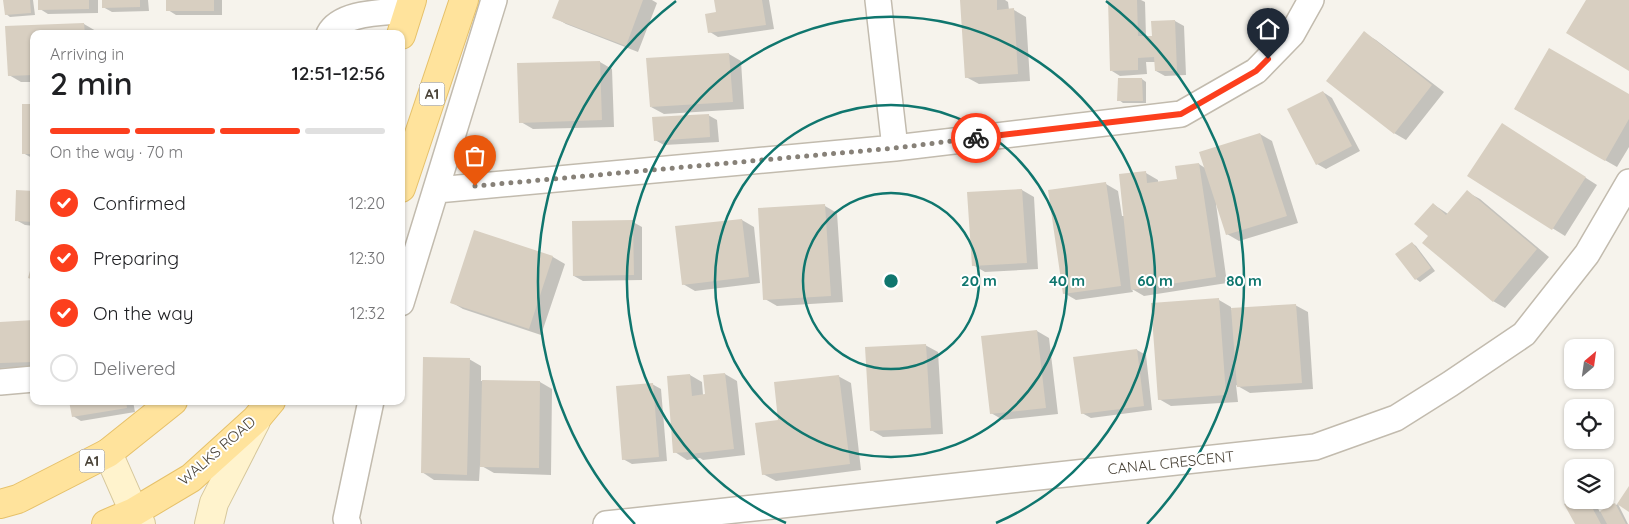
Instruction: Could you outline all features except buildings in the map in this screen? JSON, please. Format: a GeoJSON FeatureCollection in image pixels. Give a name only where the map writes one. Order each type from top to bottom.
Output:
{"type":"FeatureCollection","features":[{"type":"Feature","properties":{"kind":"main road","name":"A1"},"geometry":{"type":"LineString","coordinates":[[405,176],[464,0]]}},
{"type":"Feature","properties":{"kind":"main road","name":"A1"},"geometry":{"type":"LineString","coordinates":[[0,504],[18,498],[108,453],[168,405]]}},
{"type":"Feature","properties":{"kind":"main road"},"geometry":{"type":"LineString","coordinates":[[209,524],[214,503],[264,410]]}},
{"type":"Feature","properties":{"kind":"main road","name":"WALKS ROAD"},"geometry":{"type":"LineString","coordinates":[[106,524],[138,518],[191,478],[264,410]]}},
{"type":"Feature","properties":{"kind":"main road"},"geometry":{"type":"LineString","coordinates":[[108,453],[138,518]]}},
{"type":"Feature","properties":{"kind":"street"},"geometry":{"type":"LineString","coordinates":[[405,290],[494,0]]}},
{"type":"Feature","properties":{"kind":"street"},"geometry":{"type":"LineString","coordinates":[[878,0],[895,148]]}},
{"type":"Feature","properties":{"kind":"street"},"geometry":{"type":"LineString","coordinates":[[437,190],[895,148],[1181,114],[1256,71],[1292,34],[1311,0]]}},
{"type":"Feature","properties":{"kind":"street"},"geometry":{"type":"LineString","coordinates":[[332,30],[340,21],[357,16],[407,15]]}},
{"type":"Feature","properties":{"kind":"street","name":"CANAL CRESCENT"},"geometry":{"type":"LineString","coordinates":[[606,524],[1315,447],[1396,418],[1524,334],[1586,254],[1629,182]]}},
{"type":"Feature","properties":{"kind":"street"},"geometry":{"type":"LineString","coordinates":[[0,382],[30,379]]}},
{"type":"Feature","properties":{"kind":"street"},"geometry":{"type":"LineString","coordinates":[[348,524],[346,519],[370,405]]}},
{"type":"Feature","properties":{"kind":"way so far"},"geometry":{"type":"LineString","coordinates":[[475,186],[895,148],[976,138]]}},
{"type":"Feature","properties":{"kind":"route"},"geometry":{"type":"LineString","coordinates":[[976,138],[1181,114],[1256,71],[1268,59]]}}]}
